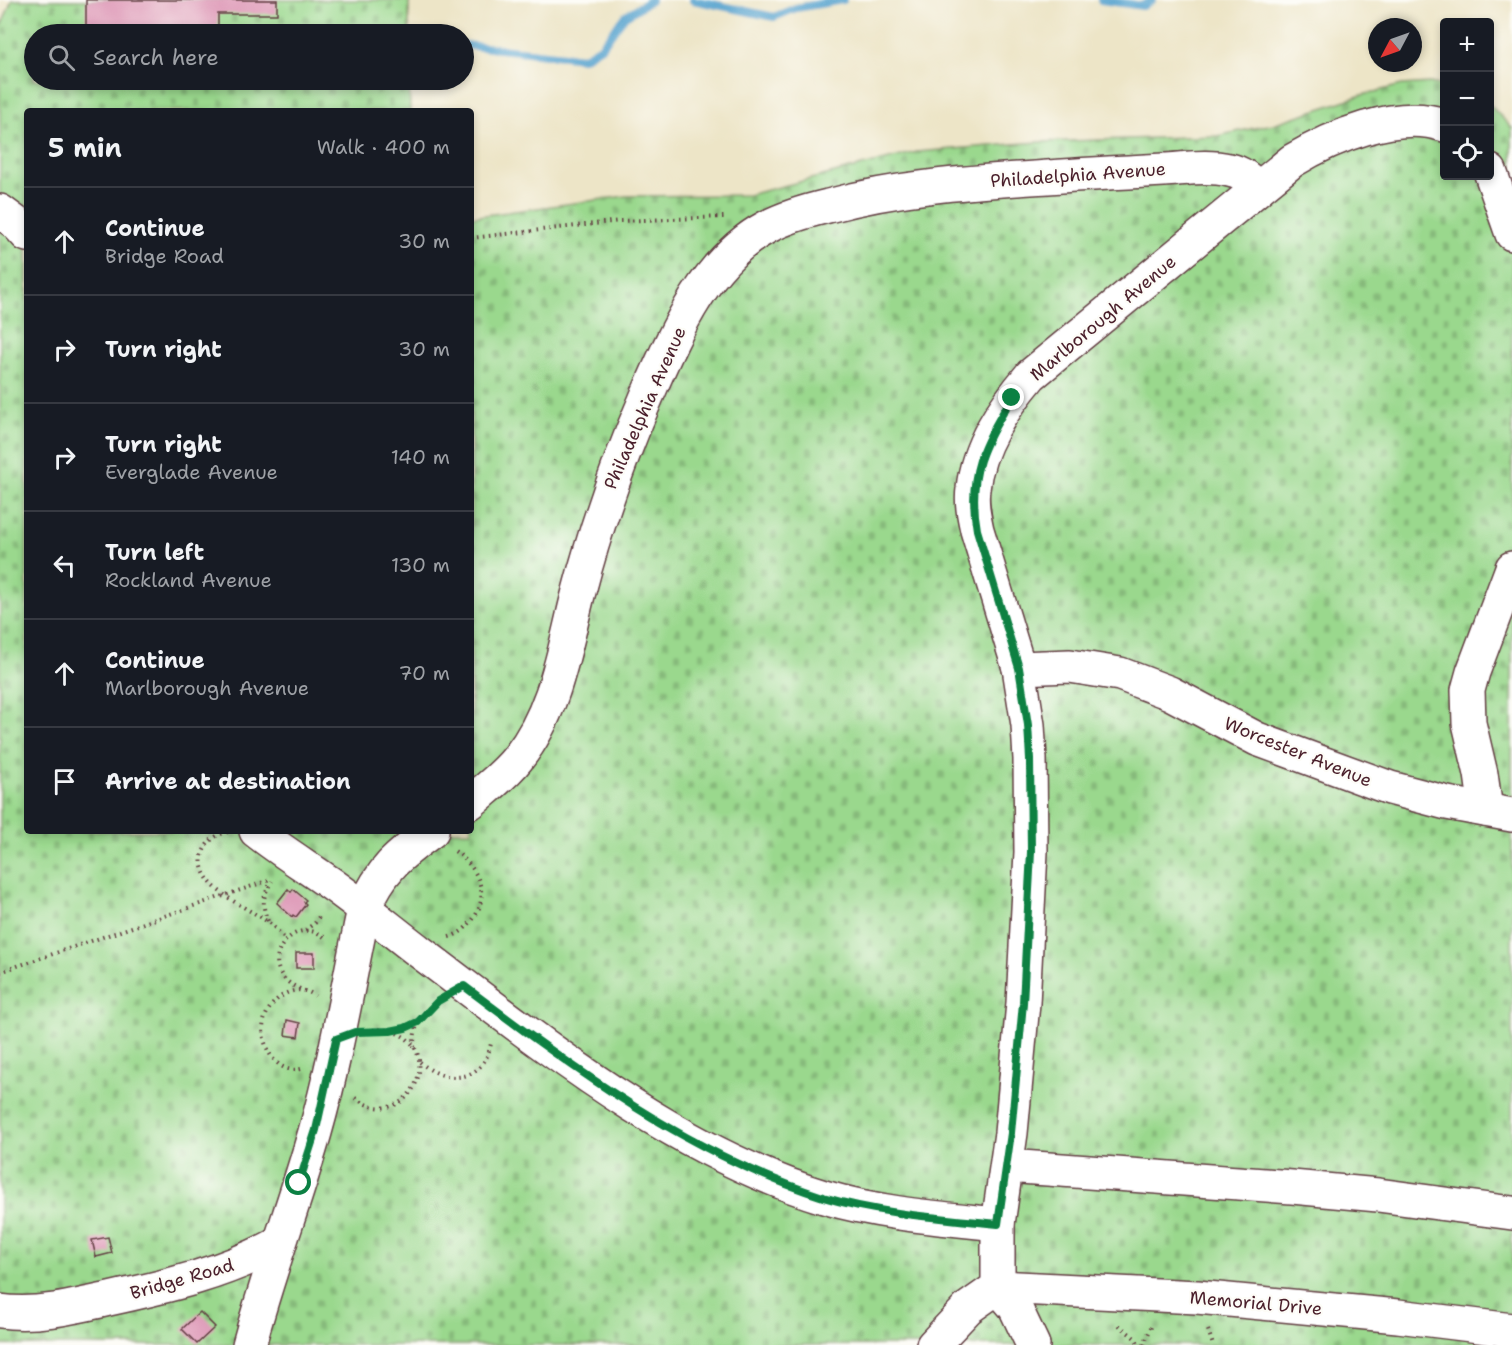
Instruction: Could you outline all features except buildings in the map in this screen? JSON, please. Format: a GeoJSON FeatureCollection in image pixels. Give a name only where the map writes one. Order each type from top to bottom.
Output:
{"type":"FeatureCollection","features":[{"type":"Feature","properties":{"kind":"lane","name":"Marlborough Avenue"},"geometry":{"type":"LineString","coordinates":[[998,1224],[1007,1166],[1023,1003],[1031,852],[1030,759],[1028,725],[1019,668],[977,530],[973,508],[973,489],[977,467],[987,442],[1012,398],[1031,375],[1292,161],[1313,148],[1388,123],[1412,119],[1440,124]]}},
{"type":"Feature","properties":{"kind":"lane","name":"Philadelphia Avenue"},"geometry":{"type":"LineString","coordinates":[[474,799],[518,760],[541,722],[561,666],[588,558],[623,451],[672,341],[706,283],[721,264],[753,235],[769,225],[802,213],[852,199],[927,185],[1203,168],[1227,169],[1242,174],[1258,188]]}},
{"type":"Feature","properties":{"kind":"lane"},"geometry":{"type":"LineString","coordinates":[[1493,180],[1512,234]]}},
{"type":"Feature","properties":{"kind":"lane"},"geometry":{"type":"LineString","coordinates":[[0,211],[15,222],[24,232]]}},
{"type":"Feature","properties":{"kind":"lane"},"geometry":{"type":"LineString","coordinates":[[1499,813],[1481,774],[1469,723],[1468,690],[1512,568]]}},
{"type":"Feature","properties":{"kind":"lane","name":"Worcester Avenue"},"geometry":{"type":"LineString","coordinates":[[1019,668],[1070,666],[1120,674],[1161,689],[1231,726],[1301,756],[1417,796],[1499,813]]}},
{"type":"Feature","properties":{"kind":"lane"},"geometry":{"type":"LineString","coordinates":[[260,834],[404,939],[490,1006],[612,1092],[750,1169],[816,1194],[866,1207],[998,1224],[998,1287],[1015,1307],[1033,1345]]}},
{"type":"Feature","properties":{"kind":"lane"},"geometry":{"type":"LineString","coordinates":[[249,1345],[278,1244],[312,1141],[330,1074],[363,909],[372,888],[388,866],[425,836]]}},
{"type":"Feature","properties":{"kind":"lane"},"geometry":{"type":"LineString","coordinates":[[1007,1166],[1378,1195],[1512,1213]]}},
{"type":"Feature","properties":{"kind":"lane","name":"Bridge Road"},"geometry":{"type":"LineString","coordinates":[[0,1311],[30,1313],[51,1311],[167,1285],[225,1270],[278,1244]]}},
{"type":"Feature","properties":{"kind":"lane"},"geometry":{"type":"LineString","coordinates":[[933,1345],[968,1308],[998,1287]]}},
{"type":"Feature","properties":{"kind":"lane","name":"Memorial Drive"},"geometry":{"type":"LineString","coordinates":[[998,1287],[1197,1297],[1398,1316],[1512,1330]]}},
{"type":"Feature","properties":{"kind":"path"},"geometry":{"type":"LineString","coordinates":[[474,238],[620,221],[741,217],[755,218],[769,225]]}},
{"type":"Feature","properties":{"kind":"path"},"geometry":{"type":"LineString","coordinates":[[220,834],[206,846],[202,856],[202,867],[206,878],[225,895],[268,921],[286,939]]}},
{"type":"Feature","properties":{"kind":"path"},"geometry":{"type":"LineString","coordinates":[[404,939],[441,938],[455,935],[474,918],[482,897],[481,883],[466,860],[455,851],[425,836]]}},
{"type":"Feature","properties":{"kind":"path"},"geometry":{"type":"LineString","coordinates":[[0,972],[273,879]]}},
{"type":"Feature","properties":{"kind":"path"},"geometry":{"type":"LineString","coordinates":[[336,1039],[320,1000],[311,993],[290,985],[283,978],[278,968],[277,958],[280,946],[286,939],[304,930],[323,936],[351,971]]}},
{"type":"Feature","properties":{"kind":"path"},"geometry":{"type":"LineString","coordinates":[[300,989],[290,991],[281,997],[266,1015],[264,1025],[264,1039],[269,1053],[277,1064],[286,1070],[295,1071],[303,1068],[313,1062],[336,1039],[355,1032],[390,1031],[418,1022],[438,1001],[464,986]]}},
{"type":"Feature","properties":{"kind":"path"},"geometry":{"type":"LineString","coordinates":[[420,1062],[431,1072],[444,1077],[457,1078],[479,1068],[491,1048],[493,1036],[490,1006]]}},
{"type":"Feature","properties":{"kind":"path"},"geometry":{"type":"LineString","coordinates":[[330,1074],[348,1093],[372,1106],[383,1107],[407,1098],[419,1076],[420,1062],[414,1047],[414,1034],[418,1022]]}},
{"type":"Feature","properties":{"kind":"path"},"geometry":{"type":"LineString","coordinates":[[390,1031],[414,1047]]}},
{"type":"Feature","properties":{"kind":"green space"},"geometry":{"type":"Polygon","coordinates":[[[12,0],[409,0],[409,24],[24,24],[24,90],[409,90],[410,108],[24,108],[24,834],[474,834],[474,217],[626,196],[748,195],[917,152],[1039,142],[1217,136],[1273,124],[1362,95],[1402,85],[1430,83],[1440,85],[1440,180],[1494,180],[1494,109],[1512,128],[1512,1345],[0,1345],[0,29],[12,0]]]}},
{"type":"Feature","properties":{"kind":"waterway"},"geometry":{"type":"LineString","coordinates":[[474,46],[583,58],[601,47],[625,16],[651,0]]}},
{"type":"Feature","properties":{"kind":"waterway"},"geometry":{"type":"LineString","coordinates":[[693,0],[774,17],[796,8],[843,0]]}},
{"type":"Feature","properties":{"kind":"waterway"},"geometry":{"type":"LineString","coordinates":[[1101,0],[1143,6],[1152,0]]}},
{"type":"Feature","properties":{"kind":"route"},"geometry":{"type":"LineString","coordinates":[[299,1183],[316,1130],[336,1039],[355,1032],[405,1028],[418,1022],[438,1001],[464,986],[612,1092],[661,1122],[750,1169],[825,1197],[866,1207],[998,1224],[1011,1133],[1023,1003],[1031,852],[1030,759],[1028,725],[1019,668],[977,530],[973,508],[973,489],[977,467],[987,442],[1012,398]]}}]}
